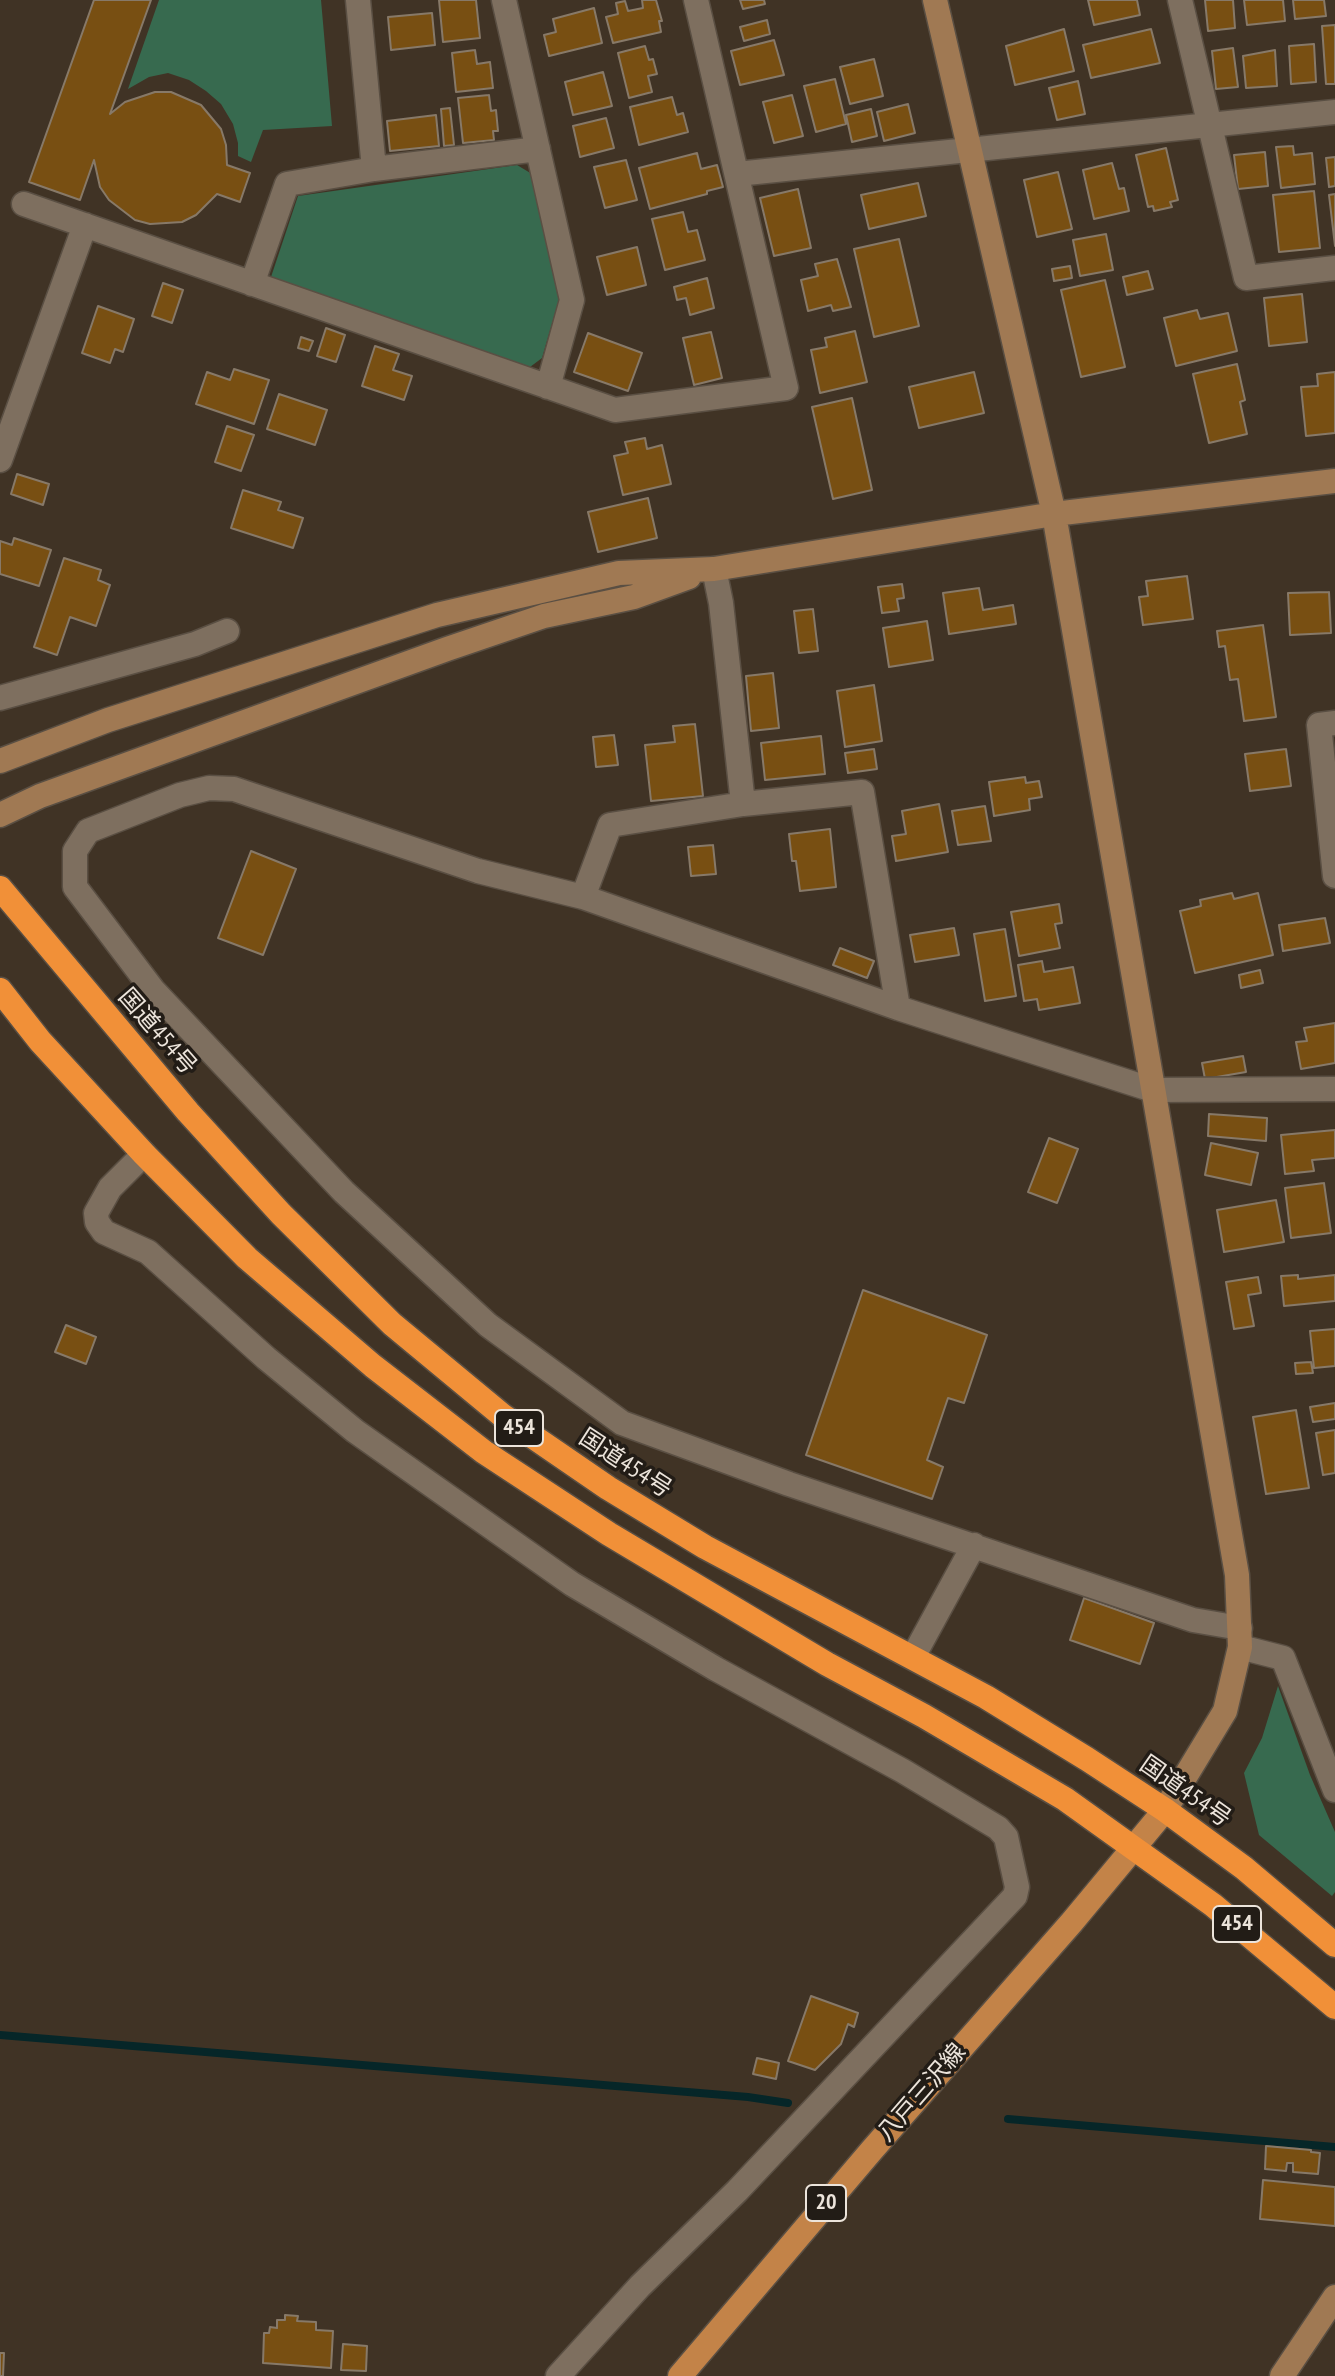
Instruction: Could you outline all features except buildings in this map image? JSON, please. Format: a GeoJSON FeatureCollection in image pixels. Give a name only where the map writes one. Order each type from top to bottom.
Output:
{"type":"FeatureCollection","features":[{"type":"Feature","properties":{"kind":"highway","name":"国道454号"},"geometry":{"type":"LineString","coordinates":[[0,888],[87,994],[281,1214],[392,1324],[503,1416],[608,1488],[705,1547],[986,1697],[1165,1810],[1244,1868],[1335,1945]]}},
{"type":"Feature","properties":{"kind":"highway","name":"454"},"geometry":{"type":"LineString","coordinates":[[0,990],[40,1041],[144,1154],[247,1258],[373,1366],[484,1452],[609,1534],[827,1664],[1052,1791],[1136,1847],[1213,1905],[1335,2007]]}},
{"type":"Feature","properties":{"kind":"main road","name":"八戸三沢線"},"geometry":{"type":"LineString","coordinates":[[680,2376],[1165,1810]]}},
{"type":"Feature","properties":{"kind":"street"},"geometry":{"type":"LineString","coordinates":[[358,0],[374,169]]}},
{"type":"Feature","properties":{"kind":"street"},"geometry":{"type":"LineString","coordinates":[[504,0],[572,300],[548,387]]}},
{"type":"Feature","properties":{"kind":"street"},"geometry":{"type":"LineString","coordinates":[[24,204],[615,410],[786,388],[696,0]]}},
{"type":"Feature","properties":{"kind":"street"},"geometry":{"type":"LineString","coordinates":[[935,0],[1054,514],[1237,1575],[1240,1638],[1225,1711],[1165,1810]]}},
{"type":"Feature","properties":{"kind":"street"},"geometry":{"type":"LineString","coordinates":[[1180,0],[1246,278],[1335,268]]}},
{"type":"Feature","properties":{"kind":"street"},"geometry":{"type":"LineString","coordinates":[[737,174],[1335,112]]}},
{"type":"Feature","properties":{"kind":"street"},"geometry":{"type":"LineString","coordinates":[[252,284],[287,184],[374,169],[538,149]]}},
{"type":"Feature","properties":{"kind":"street"},"geometry":{"type":"LineString","coordinates":[[0,460],[85,225]]}},
{"type":"Feature","properties":{"kind":"street"},"geometry":{"type":"LineString","coordinates":[[0,761],[108,720],[437,615],[619,573],[714,569],[1054,514],[1335,481]]}},
{"type":"Feature","properties":{"kind":"street"},"geometry":{"type":"LineString","coordinates":[[714,569],[721,603],[743,804]]}},
{"type":"Feature","properties":{"kind":"street"},"geometry":{"type":"LineString","coordinates":[[0,815],[40,796],[447,649],[544,616],[634,597],[714,569]]}},
{"type":"Feature","properties":{"kind":"street"},"geometry":{"type":"LineString","coordinates":[[0,698],[195,644],[227,631]]}},
{"type":"Feature","properties":{"kind":"street"},"geometry":{"type":"LineString","coordinates":[[1335,723],[1319,725],[1335,876]]}},
{"type":"Feature","properties":{"kind":"street"},"geometry":{"type":"LineString","coordinates":[[1335,1089],[1153,1090],[898,1008],[583,897],[478,871],[234,789],[209,788],[167,800],[88,831],[75,851],[75,887],[153,990],[344,1192],[488,1325],[622,1423],[789,1484],[1193,1620],[1283,1658],[1335,1790]]}},
{"type":"Feature","properties":{"kind":"street"},"geometry":{"type":"LineString","coordinates":[[583,897],[610,825],[743,804],[862,792],[898,1008]]}},
{"type":"Feature","properties":{"kind":"street"},"geometry":{"type":"LineString","coordinates":[[144,1154],[110,1188],[96,1213],[97,1222],[104,1232],[148,1252],[266,1358],[355,1431],[572,1584],[716,1669],[903,1771],[998,1828],[1006,1837],[1017,1887],[1015,1896],[747,2180],[640,2286],[558,2376]]}},
{"type":"Feature","properties":{"kind":"street"},"geometry":{"type":"LineString","coordinates":[[913,1657],[974,1545]]}},
{"type":"Feature","properties":{"kind":"street"},"geometry":{"type":"LineString","coordinates":[[1282,2376],[1335,2297]]}},
{"type":"Feature","properties":{"kind":"green space"},"geometry":{"type":"Polygon","coordinates":[[[159,0],[321,0],[332,126],[263,130],[251,162],[238,156],[233,124],[221,104],[189,80],[168,73],[149,77],[128,89],[159,0]]]}},
{"type":"Feature","properties":{"kind":"green space"},"geometry":{"type":"Polygon","coordinates":[[[517,165],[532,174],[560,296],[542,358],[530,367],[271,277],[298,196],[517,165]]]}},
{"type":"Feature","properties":{"kind":"green space"},"geometry":{"type":"Polygon","coordinates":[[[1278,1686],[1310,1775],[1335,1832],[1335,1892],[1332,1896],[1259,1835],[1244,1773],[1262,1738],[1278,1686]]]}},
{"type":"Feature","properties":{"kind":"waterway"},"geometry":{"type":"LineString","coordinates":[[0,2035],[748,2097],[788,2103]]}},
{"type":"Feature","properties":{"kind":"waterway"},"geometry":{"type":"LineString","coordinates":[[1008,2119],[1335,2147]]}}]}
